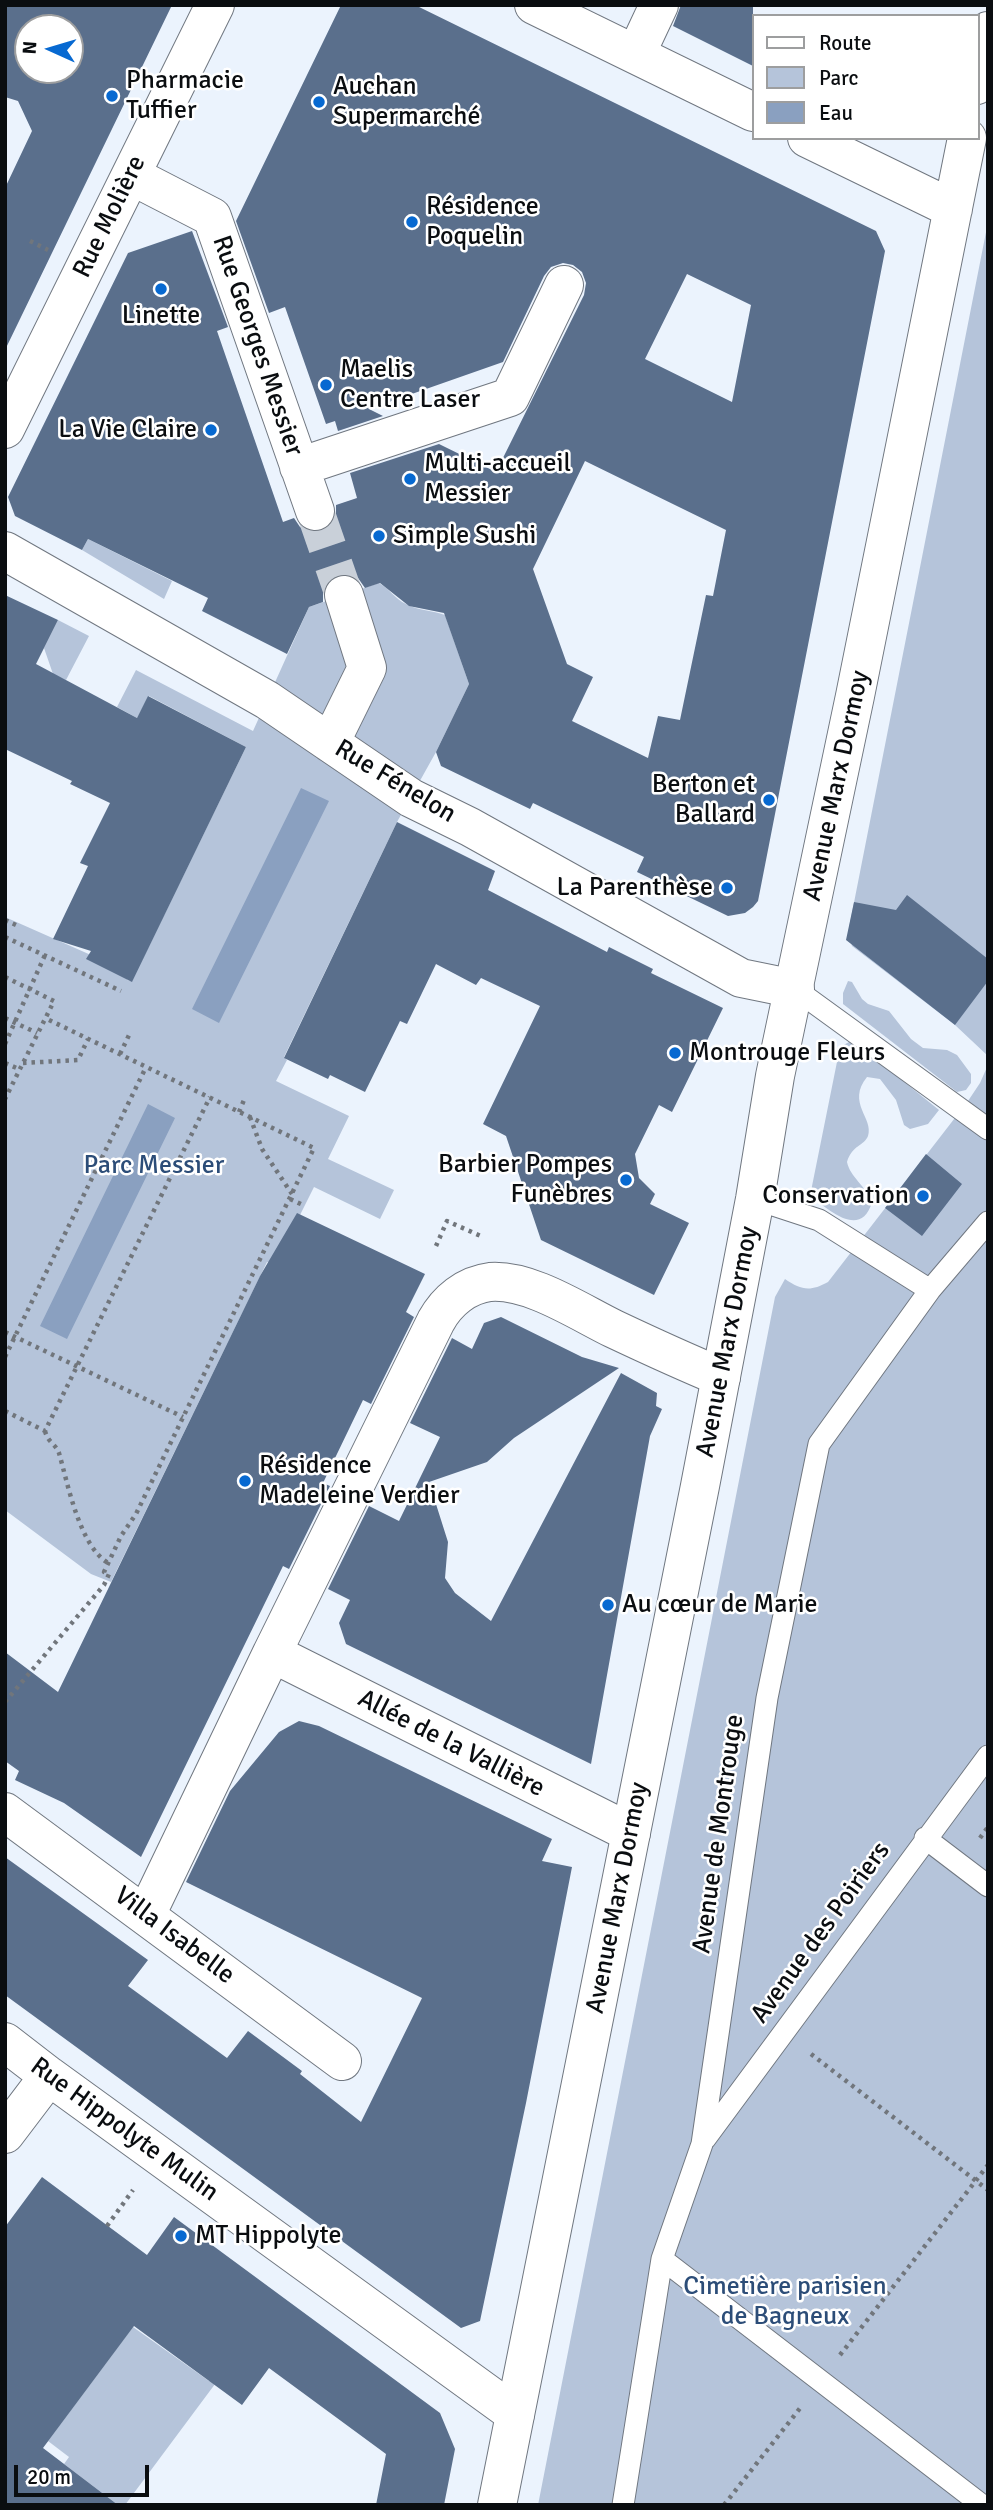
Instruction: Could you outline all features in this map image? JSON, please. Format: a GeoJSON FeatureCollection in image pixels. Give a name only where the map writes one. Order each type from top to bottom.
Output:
{"type":"FeatureCollection","features":[{"type":"Feature","properties":{"kind":"street","name":"Rue Molière"},"geometry":{"type":"LineString","coordinates":[[5,429],[137,179],[215,5]]}},
{"type":"Feature","properties":{"kind":"street"},"geometry":{"type":"LineString","coordinates":[[534,5],[752,111]]}},
{"type":"Feature","properties":{"kind":"street"},"geometry":{"type":"LineString","coordinates":[[636,54],[659,5]]}},
{"type":"Feature","properties":{"kind":"street"},"geometry":{"type":"LineString","coordinates":[[979,75],[988,31]]}},
{"type":"Feature","properties":{"kind":"street"},"geometry":{"type":"LineString","coordinates":[[811,140],[953,209]]}},
{"type":"Feature","properties":{"kind":"street","name":"Avenue Marx Dormoy"},"geometry":{"type":"LineString","coordinates":[[497,2505],[721,1377],[775,1076],[795,989],[967,140]]}},
{"type":"Feature","properties":{"kind":"street","name":"Rue Georges Messier"},"geometry":{"type":"LineString","coordinates":[[137,179],[212,217],[315,511]]}},
{"type":"Feature","properties":{"kind":"street","name":"Rue Georges Messier"},"geometry":{"type":"LineString","coordinates":[[299,467],[510,397],[564,285]]}},
{"type":"Feature","properties":{"kind":"street","name":"Rue Fénelon"},"geometry":{"type":"LineString","coordinates":[[5,551],[267,700],[411,798],[470,827],[741,978],[795,989]]}},
{"type":"Feature","properties":{"kind":"street"},"geometry":{"type":"LineString","coordinates":[[330,743],[367,668],[344,595]]}},
{"type":"Feature","properties":{"kind":"street"},"geometry":{"type":"LineString","coordinates":[[146,1915],[272,1653],[444,1307],[471,1287],[489,1282],[525,1286],[721,1377]]}},
{"type":"Feature","properties":{"kind":"street","name":"Allée de la Vallière"},"geometry":{"type":"LineString","coordinates":[[272,1653],[631,1833]]}},
{"type":"Feature","properties":{"kind":"street","name":"Villa Isabelle"},"geometry":{"type":"LineString","coordinates":[[5,1812],[342,2061]]}},
{"type":"Feature","properties":{"kind":"street","name":"Rue Hippolyte Mulin"},"geometry":{"type":"LineString","coordinates":[[5,2042],[515,2414]]}},
{"type":"Feature","properties":{"kind":"street"},"geometry":{"type":"LineString","coordinates":[[5,2134],[49,2076]]}},
{"type":"Feature","properties":{"kind":"lane"},"geometry":{"type":"LineString","coordinates":[[795,989],[988,1129]]}},
{"type":"Feature","properties":{"kind":"lane"},"geometry":{"type":"LineString","coordinates":[[755,1199],[819,1220],[930,1290]]}},
{"type":"Feature","properties":{"kind":"lane","name":"Avenue de Montrouge"},"geometry":{"type":"LineString","coordinates":[[623,2505],[662,2259],[702,2144],[767,1698],[819,1444],[930,1290],[986,1228]]}},
{"type":"Feature","properties":{"kind":"lane","name":"Avenue des Poiriers"},"geometry":{"type":"LineString","coordinates":[[702,2144],[988,1756]]}},
{"type":"Feature","properties":{"kind":"lane"},"geometry":{"type":"LineString","coordinates":[[925,1838],[988,1886]]}},
{"type":"Feature","properties":{"kind":"lane"},"geometry":{"type":"LineString","coordinates":[[662,2259],[982,2505]]}},
{"type":"Feature","properties":{"kind":"path"},"geometry":{"type":"LineString","coordinates":[[30,241],[53,252]]}},
{"type":"Feature","properties":{"kind":"path"},"geometry":{"type":"LineString","coordinates":[[5,920],[16,925],[17,922]]}},
{"type":"Feature","properties":{"kind":"path"},"geometry":{"type":"LineString","coordinates":[[5,937],[121,991]]}},
{"type":"Feature","properties":{"kind":"path"},"geometry":{"type":"LineString","coordinates":[[5,1044],[46,955]]}},
{"type":"Feature","properties":{"kind":"path"},"geometry":{"type":"LineString","coordinates":[[5,977],[54,1001],[5,1098]]}},
{"type":"Feature","properties":{"kind":"path"},"geometry":{"type":"LineString","coordinates":[[5,1018],[37,1033]]}},
{"type":"Feature","properties":{"kind":"path"},"geometry":{"type":"LineString","coordinates":[[5,1702],[111,1575],[104,1572],[108,1563],[121,1536],[136,1514],[314,1148],[45,1018]]}},
{"type":"Feature","properties":{"kind":"path"},"geometry":{"type":"LineString","coordinates":[[120,1054],[130,1033]]}},
{"type":"Feature","properties":{"kind":"path"},"geometry":{"type":"LineString","coordinates":[[23,1063],[78,1060],[88,1039]]}},
{"type":"Feature","properties":{"kind":"path"},"geometry":{"type":"LineString","coordinates":[[5,1063],[19,1069]]}},
{"type":"Feature","properties":{"kind":"path"},"geometry":{"type":"LineString","coordinates":[[5,1357],[146,1067]]}},
{"type":"Feature","properties":{"kind":"path"},"geometry":{"type":"LineString","coordinates":[[45,1431],[210,1097]]}},
{"type":"Feature","properties":{"kind":"path"},"geometry":{"type":"LineString","coordinates":[[239,1112],[244,1100]]}},
{"type":"Feature","properties":{"kind":"path"},"geometry":{"type":"LineString","coordinates":[[250,1117],[261,1149],[291,1196],[305,1206]]}},
{"type":"Feature","properties":{"kind":"path"},"geometry":{"type":"LineString","coordinates":[[436,1246],[447,1221],[484,1237]]}},
{"type":"Feature","properties":{"kind":"path"},"geometry":{"type":"LineString","coordinates":[[5,1332],[183,1417]]}},
{"type":"Feature","properties":{"kind":"path"},"geometry":{"type":"LineString","coordinates":[[5,1411],[45,1431],[48,1440],[58,1449],[66,1486],[79,1521],[97,1553],[108,1563]]}},
{"type":"Feature","properties":{"kind":"path"},"geometry":{"type":"LineString","coordinates":[[783,2033],[988,2190]]}},
{"type":"Feature","properties":{"kind":"path"},"geometry":{"type":"LineString","coordinates":[[724,2505],[988,2165]]}},
{"type":"Feature","properties":{"kind":"path"},"geometry":{"type":"LineString","coordinates":[[107,2225],[138,2182]]}},
{"type":"Feature","properties":{"kind":"green space"},"geometry":{"type":"Polygon","coordinates":[[[988,222],[988,1056],[955,1025],[852,946],[848,933],[988,222]]]}},
{"type":"Feature","properties":{"kind":"green space"},"geometry":{"type":"Polygon","coordinates":[[[88,539],[172,581],[164,599],[82,550],[88,539]]]}},
{"type":"Feature","properties":{"kind":"green space","name":"Parc Messier"},"geometry":{"type":"Polygon","coordinates":[[[379,583],[406,604],[445,615],[469,684],[436,752],[397,822],[284,1057],[287,1060],[276,1081],[349,1116],[328,1159],[394,1190],[380,1219],[314,1187],[300,1215],[297,1214],[273,1264],[267,1262],[111,1582],[91,1574],[5,1510],[5,917],[118,967],[136,963],[127,980],[132,981],[246,747],[149,696],[137,718],[117,707],[136,670],[253,731],[309,607],[379,583]]]}},
{"type":"Feature","properties":{"kind":"green space"},"geometry":{"type":"Polygon","coordinates":[[[58,620],[89,636],[66,680],[53,674],[44,648],[58,620]]]}},
{"type":"Feature","properties":{"kind":"green space"},"geometry":{"type":"Polygon","coordinates":[[[848,981],[852,982],[868,1004],[889,1011],[911,1039],[923,1048],[947,1050],[957,1055],[971,1074],[971,1083],[966,1090],[957,1092],[843,1004],[843,993],[848,981]]]}},
{"type":"Feature","properties":{"kind":"green space"},"geometry":{"type":"Polygon","coordinates":[[[849,1042],[856,1043],[939,1110],[928,1124],[910,1129],[904,1125],[896,1100],[880,1079],[867,1077],[859,1095],[869,1129],[868,1136],[852,1152],[847,1162],[872,1202],[867,1213],[860,1219],[852,1220],[835,1214],[810,1196],[840,1047],[849,1042]]]}},
{"type":"Feature","properties":{"kind":"green space","name":"Cimetière parisien de Bagneux"},"geometry":{"type":"Polygon","coordinates":[[[988,1065],[988,2505],[538,2505],[775,1297],[785,1279],[796,1286],[806,1288],[828,1282],[968,1101],[988,1065]]]}},
{"type":"Feature","properties":{"kind":"green space"},"geometry":{"type":"Polygon","coordinates":[[[133,2327],[209,2381],[221,2376],[125,2505],[118,2505],[64,2464],[69,2457],[48,2441],[133,2327]]]}},
{"type":"Feature","properties":{"kind":"water"},"geometry":{"type":"Polygon","coordinates":[[[301,788],[329,801],[219,1023],[192,1009],[301,788]]]}},
{"type":"Feature","properties":{"kind":"water"},"geometry":{"type":"Polygon","coordinates":[[[148,1104],[175,1118],[67,1339],[40,1326],[148,1104]]]}},
{"type":"Feature","properties":{"kind":"building"},"geometry":{"type":"Polygon","coordinates":[[[5,5],[172,5],[5,350],[5,188],[32,131],[18,101],[5,97],[5,5]]]}},
{"type":"Feature","properties":{"kind":"building"},"geometry":{"type":"Polygon","coordinates":[[[341,5],[415,5],[876,231],[885,251],[758,901],[745,913],[728,916],[637,872],[644,857],[533,803],[530,809],[441,766],[436,752],[469,684],[444,613],[409,606],[380,583],[365,588],[358,578],[338,574],[327,581],[323,602],[309,607],[287,654],[202,611],[208,598],[88,539],[82,550],[15,516],[8,497],[128,253],[192,231],[228,327],[217,331],[283,522],[294,518],[300,527],[310,532],[323,531],[332,525],[336,516],[336,505],[357,498],[350,473],[439,444],[496,472],[584,295],[586,283],[582,272],[573,265],[563,263],[551,267],[544,276],[503,362],[369,409],[383,416],[338,431],[335,421],[326,424],[285,307],[269,313],[236,221],[341,5]],[[687,274],[645,359],[732,402],[751,305],[687,274]],[[585,461],[533,569],[567,664],[593,677],[572,721],[648,758],[658,716],[680,720],[706,595],[713,596],[726,530],[585,461]]]}},
{"type":"Feature","properties":{"kind":"building"},"geometry":{"type":"Polygon","coordinates":[[[681,5],[753,5],[752,66],[673,26],[681,5]]]}},
{"type":"Feature","properties":{"kind":"building"},"geometry":{"type":"Polygon","coordinates":[[[5,595],[58,620],[36,664],[137,718],[148,696],[246,747],[132,982],[86,959],[91,951],[53,939],[88,866],[80,863],[110,803],[70,784],[72,781],[5,749],[5,595]]]}},
{"type":"Feature","properties":{"kind":"building"},"geometry":{"type":"Polygon","coordinates":[[[397,822],[495,871],[488,890],[607,952],[609,947],[653,969],[651,973],[723,1008],[672,1112],[659,1105],[635,1154],[639,1178],[655,1194],[650,1204],[689,1223],[654,1295],[541,1240],[506,1136],[483,1124],[540,1006],[481,978],[476,985],[436,964],[407,1024],[400,1021],[365,1092],[330,1075],[328,1079],[284,1058],[397,822]]]}},
{"type":"Feature","properties":{"kind":"building"},"geometry":{"type":"Polygon","coordinates":[[[907,895],[988,959],[988,981],[955,1025],[846,940],[854,902],[896,910],[907,895]]]}},
{"type":"Feature","properties":{"kind":"building","name":"Conservation"},"geometry":{"type":"Polygon","coordinates":[[[926,1154],[962,1184],[922,1236],[885,1208],[926,1154]]]}},
{"type":"Feature","properties":{"kind":"building","name":"Résidence Madeleine Verdier"},"geometry":{"type":"Polygon","coordinates":[[[297,1213],[425,1274],[406,1312],[414,1317],[371,1404],[363,1400],[323,1483],[330,1486],[289,1569],[283,1566],[141,1857],[64,1803],[15,1780],[19,1771],[5,1761],[5,1652],[58,1692],[260,1276],[297,1213]]]}},
{"type":"Feature","properties":{"kind":"building"},"geometry":{"type":"Polygon","coordinates":[[[501,1317],[582,1357],[619,1368],[514,1438],[487,1462],[429,1482],[448,1542],[445,1578],[455,1593],[491,1621],[621,1373],[657,1393],[656,1406],[662,1409],[650,1436],[591,1764],[346,1644],[339,1623],[350,1600],[328,1589],[369,1506],[399,1521],[440,1437],[410,1423],[452,1338],[472,1349],[484,1323],[501,1317]]]}},
{"type":"Feature","properties":{"kind":"building"},"geometry":{"type":"Polygon","coordinates":[[[299,1721],[319,1726],[552,1839],[542,1861],[572,1867],[480,2321],[461,2328],[5,1995],[5,1857],[148,1960],[128,1986],[227,2058],[248,2031],[302,2071],[300,2074],[361,2122],[422,1998],[186,1882],[230,1791],[279,1732],[299,1721]]]}},
{"type":"Feature","properties":{"kind":"building"},"geometry":{"type":"Polygon","coordinates":[[[42,2177],[147,2255],[174,2217],[440,2413],[455,2449],[444,2505],[376,2505],[386,2454],[269,2368],[242,2405],[134,2326],[43,2448],[118,2505],[5,2505],[5,2227],[42,2177]]]}},
{"type":"Feature","properties":{"kind":"tunnel"},"geometry":{"type":"LineString","coordinates":[[315,511],[344,595]]}},
{"type":"Feature","properties":{"kind":"place","name":"Pharmacie Tuffier"},"geometry":{"type":"Point","coordinates":[112,96]}},
{"type":"Feature","properties":{"kind":"place","name":"Auchan Supermarché"},"geometry":{"type":"Point","coordinates":[319,102]}},
{"type":"Feature","properties":{"kind":"place","name":"Résidence Poquelin"},"geometry":{"type":"Point","coordinates":[412,222]}},
{"type":"Feature","properties":{"kind":"place","name":"Linette"},"geometry":{"type":"Point","coordinates":[161,289]}},
{"type":"Feature","properties":{"kind":"place","name":"Maelis Centre Laser"},"geometry":{"type":"Point","coordinates":[326,385]}},
{"type":"Feature","properties":{"kind":"place","name":"La Vie Claire"},"geometry":{"type":"Point","coordinates":[211,430]}},
{"type":"Feature","properties":{"kind":"place","name":"Multi-accueil Messier"},"geometry":{"type":"Point","coordinates":[410,479]}},
{"type":"Feature","properties":{"kind":"place","name":"Simple Sushi"},"geometry":{"type":"Point","coordinates":[379,536]}},
{"type":"Feature","properties":{"kind":"place","name":"Berton et Ballard"},"geometry":{"type":"Point","coordinates":[769,800]}},
{"type":"Feature","properties":{"kind":"place","name":"La Parenthèse"},"geometry":{"type":"Point","coordinates":[727,888]}},
{"type":"Feature","properties":{"kind":"place","name":"Montrouge Fleurs"},"geometry":{"type":"Point","coordinates":[675,1053]}},
{"type":"Feature","properties":{"kind":"place","name":"Barbier Pompes Funèbres"},"geometry":{"type":"Point","coordinates":[626,1180]}},
{"type":"Feature","properties":{"kind":"place","name":"Conservation"},"geometry":{"type":"Point","coordinates":[923,1196]}},
{"type":"Feature","properties":{"kind":"place","name":"Résidence Madeleine Verdier"},"geometry":{"type":"Point","coordinates":[245,1481]}},
{"type":"Feature","properties":{"kind":"place","name":"Au cœur de Marie"},"geometry":{"type":"Point","coordinates":[608,1605]}},
{"type":"Feature","properties":{"kind":"place","name":"MT Hippolyte"},"geometry":{"type":"Point","coordinates":[181,2236]}}]}
